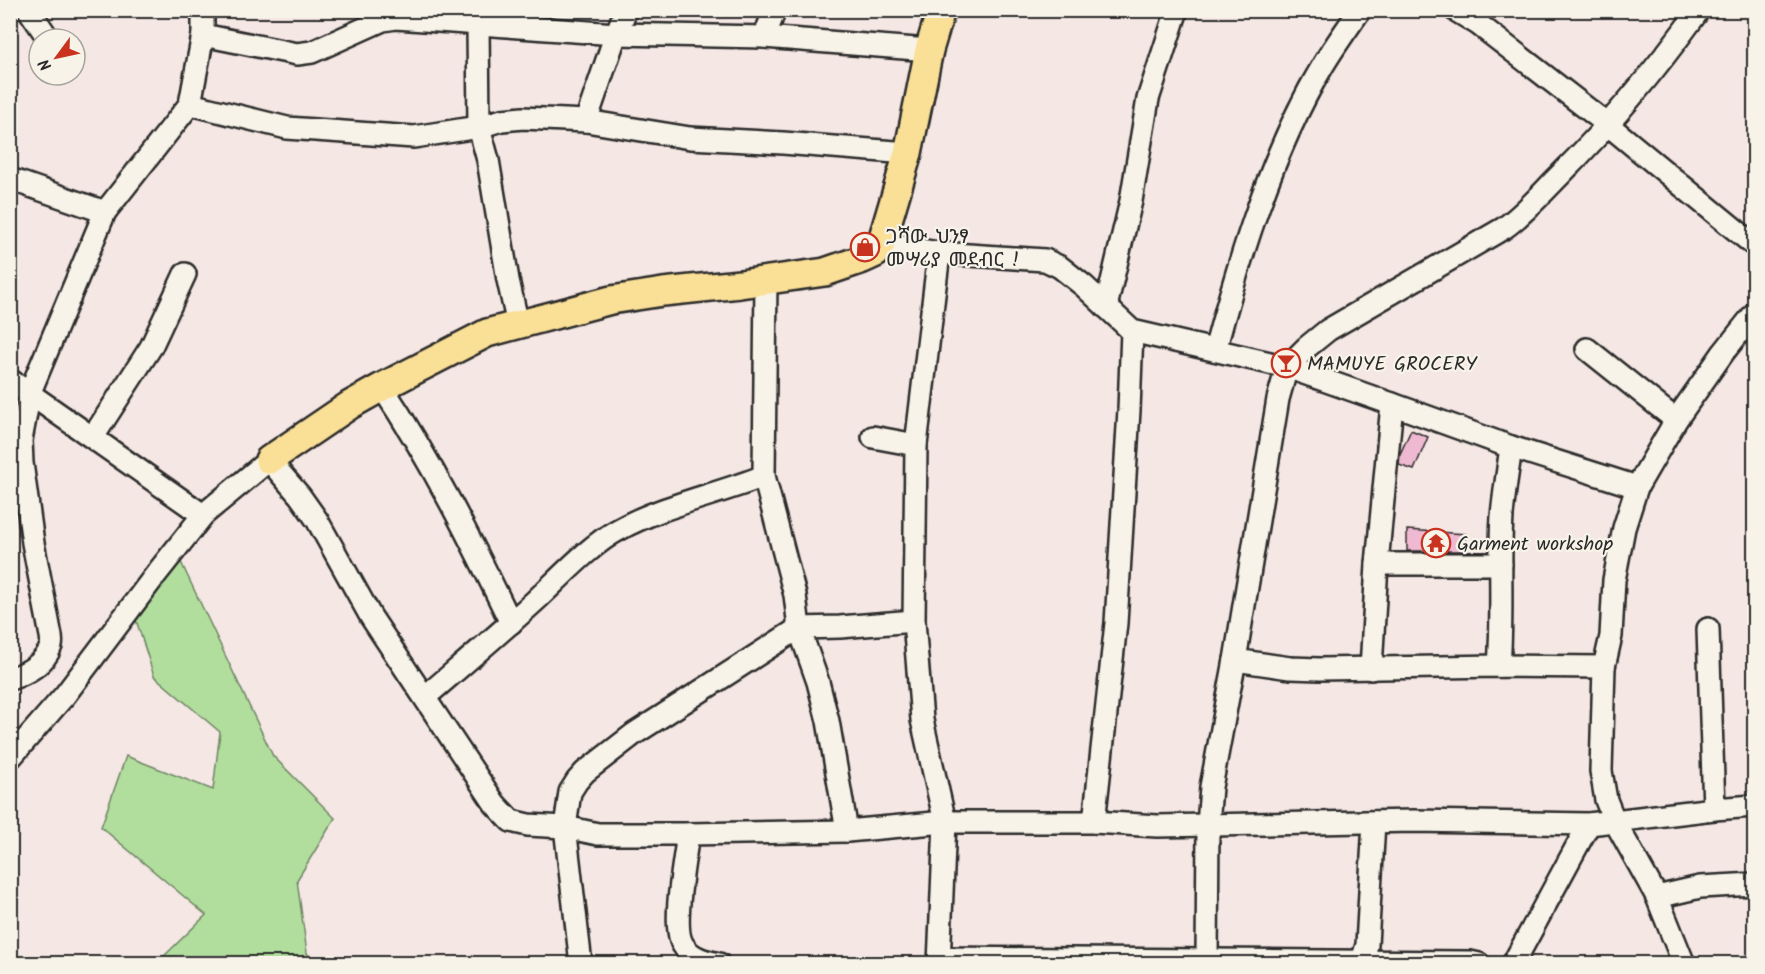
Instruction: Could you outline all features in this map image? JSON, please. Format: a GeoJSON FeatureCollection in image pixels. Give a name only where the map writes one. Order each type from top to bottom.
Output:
{"type":"FeatureCollection","features":[{"type":"Feature","properties":{"kind":"main road"},"geometry":{"type":"LineString","coordinates":[[269,460],[350,405],[487,333],[611,300],[825,272],[876,253],[881,244],[908,153],[929,50],[941,10]]}},
{"type":"Feature","properties":{"kind":"street"},"geometry":{"type":"LineString","coordinates":[[29,10],[41,27]]}},
{"type":"Feature","properties":{"kind":"street"},"geometry":{"type":"LineString","coordinates":[[10,679],[28,673],[41,662],[51,645],[51,631],[33,543],[22,463],[21,440],[30,392],[105,212],[190,104],[203,35],[203,10]]}},
{"type":"Feature","properties":{"kind":"street"},"geometry":{"type":"LineString","coordinates":[[586,121],[626,10]]}},
{"type":"Feature","properties":{"kind":"street"},"geometry":{"type":"LineString","coordinates":[[764,37],[775,10]]}},
{"type":"Feature","properties":{"kind":"street"},"geometry":{"type":"LineString","coordinates":[[1106,307],[1131,201],[1148,99],[1177,10]]}},
{"type":"Feature","properties":{"kind":"street"},"geometry":{"type":"LineString","coordinates":[[1215,350],[1234,276],[1272,171],[1296,116],[1322,68],[1360,10]]}},
{"type":"Feature","properties":{"kind":"street"},"geometry":{"type":"LineString","coordinates":[[1455,10],[1478,24],[1607,124],[1755,244]]}},
{"type":"Feature","properties":{"kind":"street"},"geometry":{"type":"LineString","coordinates":[[1206,961],[1210,787],[1235,660],[1278,399],[1287,367],[1328,330],[1512,223],[1586,149],[1699,10]]}},
{"type":"Feature","properties":{"kind":"street"},"geometry":{"type":"LineString","coordinates":[[203,35],[297,54],[312,52],[383,20],[480,18],[616,34],[764,37],[929,50]]}},
{"type":"Feature","properties":{"kind":"street"},"geometry":{"type":"LineString","coordinates":[[480,18],[479,127],[488,160],[507,280],[518,325]]}},
{"type":"Feature","properties":{"kind":"street"},"geometry":{"type":"LineString","coordinates":[[190,104],[287,128],[414,137],[523,118],[586,121],[690,138],[908,153]]}},
{"type":"Feature","properties":{"kind":"street"},"geometry":{"type":"LineString","coordinates":[[10,179],[105,212]]}},
{"type":"Feature","properties":{"kind":"street"},"geometry":{"type":"LineString","coordinates":[[881,244],[939,253],[1046,260],[1060,267],[1084,286],[1132,331],[1287,367],[1511,447],[1638,487]]}},
{"type":"Feature","properties":{"kind":"street"},"geometry":{"type":"LineString","coordinates":[[939,253],[916,445],[914,621],[922,720],[945,822],[939,961],[1479,963]]}},
{"type":"Feature","properties":{"kind":"street"},"geometry":{"type":"LineString","coordinates":[[93,437],[151,347],[185,273]]}},
{"type":"Feature","properties":{"kind":"street"},"geometry":{"type":"LineString","coordinates":[[766,279],[764,477],[795,595],[799,628],[818,682],[828,722],[847,831]]}},
{"type":"Feature","properties":{"kind":"street"},"geometry":{"type":"LineString","coordinates":[[1684,963],[1657,897],[1614,820],[1606,800],[1601,771],[1604,667],[1611,636],[1614,580],[1622,538],[1638,487],[1676,420],[1723,353],[1755,314]]}},
{"type":"Feature","properties":{"kind":"street"},"geometry":{"type":"LineString","coordinates":[[1094,822],[1116,623],[1132,331]]}},
{"type":"Feature","properties":{"kind":"street"},"geometry":{"type":"LineString","coordinates":[[1587,349],[1676,420]]}},
{"type":"Feature","properties":{"kind":"street"},"geometry":{"type":"LineString","coordinates":[[10,380],[203,515]]}},
{"type":"Feature","properties":{"kind":"street"},"geometry":{"type":"LineString","coordinates":[[382,387],[408,425],[440,483],[512,623]]}},
{"type":"Feature","properties":{"kind":"street"},"geometry":{"type":"LineString","coordinates":[[1371,669],[1377,564],[1392,404]]}},
{"type":"Feature","properties":{"kind":"street"},"geometry":{"type":"LineString","coordinates":[[873,437],[916,445]]}},
{"type":"Feature","properties":{"kind":"street"},"geometry":{"type":"LineString","coordinates":[[1499,666],[1502,633],[1502,514],[1511,447]]}},
{"type":"Feature","properties":{"kind":"street"},"geometry":{"type":"LineString","coordinates":[[10,758],[65,695],[203,515],[269,460],[317,520],[372,617],[495,804],[511,821],[528,825],[565,827],[598,834],[688,834],[847,831],[945,822],[1094,822],[1156,826],[1374,822],[1589,824],[1755,806]]}},
{"type":"Feature","properties":{"kind":"street"},"geometry":{"type":"LineString","coordinates":[[424,697],[512,623],[600,541],[658,512],[764,477]]}},
{"type":"Feature","properties":{"kind":"street"},"geometry":{"type":"LineString","coordinates":[[1377,564],[1501,564]]}},
{"type":"Feature","properties":{"kind":"street"},"geometry":{"type":"LineString","coordinates":[[581,963],[565,827],[570,792],[585,772],[634,734],[799,628],[914,621]]}},
{"type":"Feature","properties":{"kind":"street"},"geometry":{"type":"LineString","coordinates":[[1708,629],[1714,809]]}},
{"type":"Feature","properties":{"kind":"street"},"geometry":{"type":"LineString","coordinates":[[1235,660],[1290,668],[1604,667]]}},
{"type":"Feature","properties":{"kind":"street"},"geometry":{"type":"LineString","coordinates":[[1362,962],[1367,945],[1374,822]]}},
{"type":"Feature","properties":{"kind":"street"},"geometry":{"type":"LineString","coordinates":[[1514,963],[1589,824]]}},
{"type":"Feature","properties":{"kind":"street"},"geometry":{"type":"LineString","coordinates":[[688,834],[678,913],[678,935],[683,946],[698,959],[719,963]]}},
{"type":"Feature","properties":{"kind":"street"},"geometry":{"type":"LineString","coordinates":[[1657,897],[1700,887],[1755,884]]}},
{"type":"Feature","properties":{"kind":"green space"},"geometry":{"type":"Polygon","coordinates":[[[180,560],[273,756],[335,818],[297,880],[307,953],[315,963],[157,963],[206,915],[101,827],[126,756],[213,790],[220,732],[154,676],[136,620],[180,560]]]}},
{"type":"Feature","properties":{"kind":"building"},"geometry":{"type":"Polygon","coordinates":[[[1411,430],[1428,437],[1414,470],[1399,465],[1400,454],[1411,430]]]}},
{"type":"Feature","properties":{"kind":"building","name":"Garment workshop"},"geometry":{"type":"Polygon","coordinates":[[[1407,530],[1466,534],[1463,551],[1407,551],[1407,530]]]}},
{"type":"Feature","properties":{"kind":"place","name":"ጋሻው ህንፃ መሣሪያ መደብር !"},"geometry":{"type":"Point","coordinates":[865,247]}},
{"type":"Feature","properties":{"kind":"place","name":"MAMUYE GROCERY"},"geometry":{"type":"Point","coordinates":[1286,363]}},
{"type":"Feature","properties":{"kind":"place","name":"Garment workshop"},"geometry":{"type":"Point","coordinates":[1436,543]}}]}
